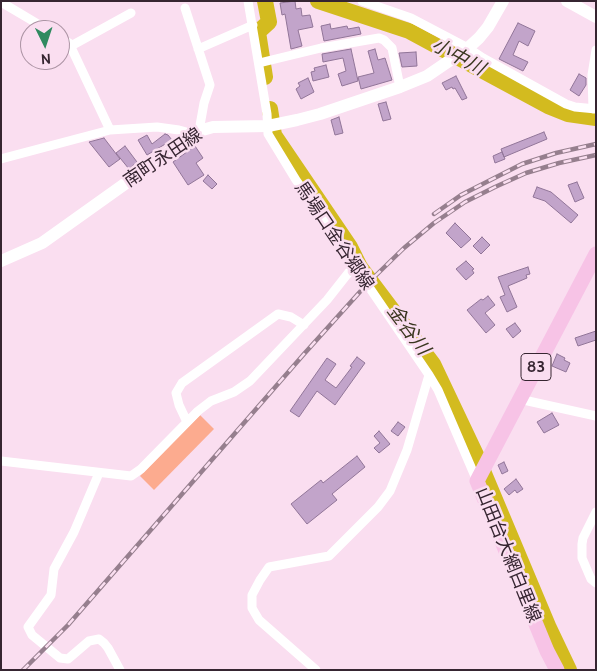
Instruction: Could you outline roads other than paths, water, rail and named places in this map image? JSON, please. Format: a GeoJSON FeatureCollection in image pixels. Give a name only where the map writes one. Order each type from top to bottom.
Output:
{"type":"FeatureCollection","features":[{"type":"Feature","properties":{"kind":"main road","name":"山田台大網白里線"},"geometry":{"type":"LineString","coordinates":[[557,670],[477,481],[596,254]]}},
{"type":"Feature","properties":{"kind":"street","name":"馬場口金谷郷線"},"geometry":{"type":"LineString","coordinates":[[248,1],[267,114],[268,134],[296,180],[345,249],[353,267],[367,284],[429,375],[438,390],[477,481]]}},
{"type":"Feature","properties":{"kind":"street"},"geometry":{"type":"LineString","coordinates":[[362,1],[411,18],[461,53],[482,58],[566,104],[595,109],[592,75],[596,50]]}},
{"type":"Feature","properties":{"kind":"street","name":"南町永田線"},"geometry":{"type":"LineString","coordinates":[[1,261],[42,243],[196,133],[213,128],[268,126],[320,114],[427,76],[461,53],[488,27],[503,1]]}},
{"type":"Feature","properties":{"kind":"street"},"geometry":{"type":"LineString","coordinates":[[566,1],[596,17]]}},
{"type":"Feature","properties":{"kind":"street"},"geometry":{"type":"LineString","coordinates":[[1,2],[31,20]]}},
{"type":"Feature","properties":{"kind":"street"},"geometry":{"type":"LineString","coordinates":[[1,159],[110,130],[157,128],[196,133],[210,85],[185,8]]}},
{"type":"Feature","properties":{"kind":"street"},"geometry":{"type":"LineString","coordinates":[[110,130],[71,46],[130,13]]}},
{"type":"Feature","properties":{"kind":"street"},"geometry":{"type":"LineString","coordinates":[[198,49],[253,25]]}},
{"type":"Feature","properties":{"kind":"street"},"geometry":{"type":"LineString","coordinates":[[259,63],[321,48],[379,38],[392,48],[400,87]]}},
{"type":"Feature","properties":{"kind":"street"},"geometry":{"type":"LineString","coordinates":[[1,461],[132,476],[211,401],[234,392],[250,381],[327,300],[353,267]]}},
{"type":"Feature","properties":{"kind":"street"},"geometry":{"type":"LineString","coordinates":[[188,422],[179,405],[176,393],[182,383],[278,314],[304,325]]}},
{"type":"Feature","properties":{"kind":"street"},"geometry":{"type":"LineString","coordinates":[[316,670],[259,620],[252,608],[252,595],[269,567],[329,556],[378,507],[390,491],[407,450],[429,375]]}},
{"type":"Feature","properties":{"kind":"street"},"geometry":{"type":"LineString","coordinates":[[519,399],[596,416]]}},
{"type":"Feature","properties":{"kind":"street"},"geometry":{"type":"LineString","coordinates":[[99,473],[74,532],[54,569],[51,595],[28,627],[32,635],[60,658],[68,659],[89,641],[99,639],[108,648],[120,670]]}},
{"type":"Feature","properties":{"kind":"street"},"geometry":{"type":"LineString","coordinates":[[596,512],[582,544],[582,558],[591,579],[596,583]]}},
{"type":"Feature","properties":{"kind":"waterway","name":"金谷川"},"geometry":{"type":"LineString","coordinates":[[265,1],[269,22],[258,32],[265,77]]}},
{"type":"Feature","properties":{"kind":"waterway","name":"小中川"},"geometry":{"type":"LineString","coordinates":[[318,1],[409,31],[548,106],[568,114],[596,118]]}},
{"type":"Feature","properties":{"kind":"waterway","name":"金谷川"},"geometry":{"type":"LineString","coordinates":[[270,109],[274,135],[350,247],[360,267],[433,364],[478,459],[549,628],[569,670]]}},
{"type":"Feature","properties":{"kind":"railway"},"geometry":{"type":"LineString","coordinates":[[434,214],[461,195],[522,164],[556,153],[596,144]]}},
{"type":"Feature","properties":{"kind":"railway"},"geometry":{"type":"LineString","coordinates":[[23,670],[68,625],[367,284],[404,248],[434,223],[465,202],[495,187],[526,173],[596,155]]}}]}
